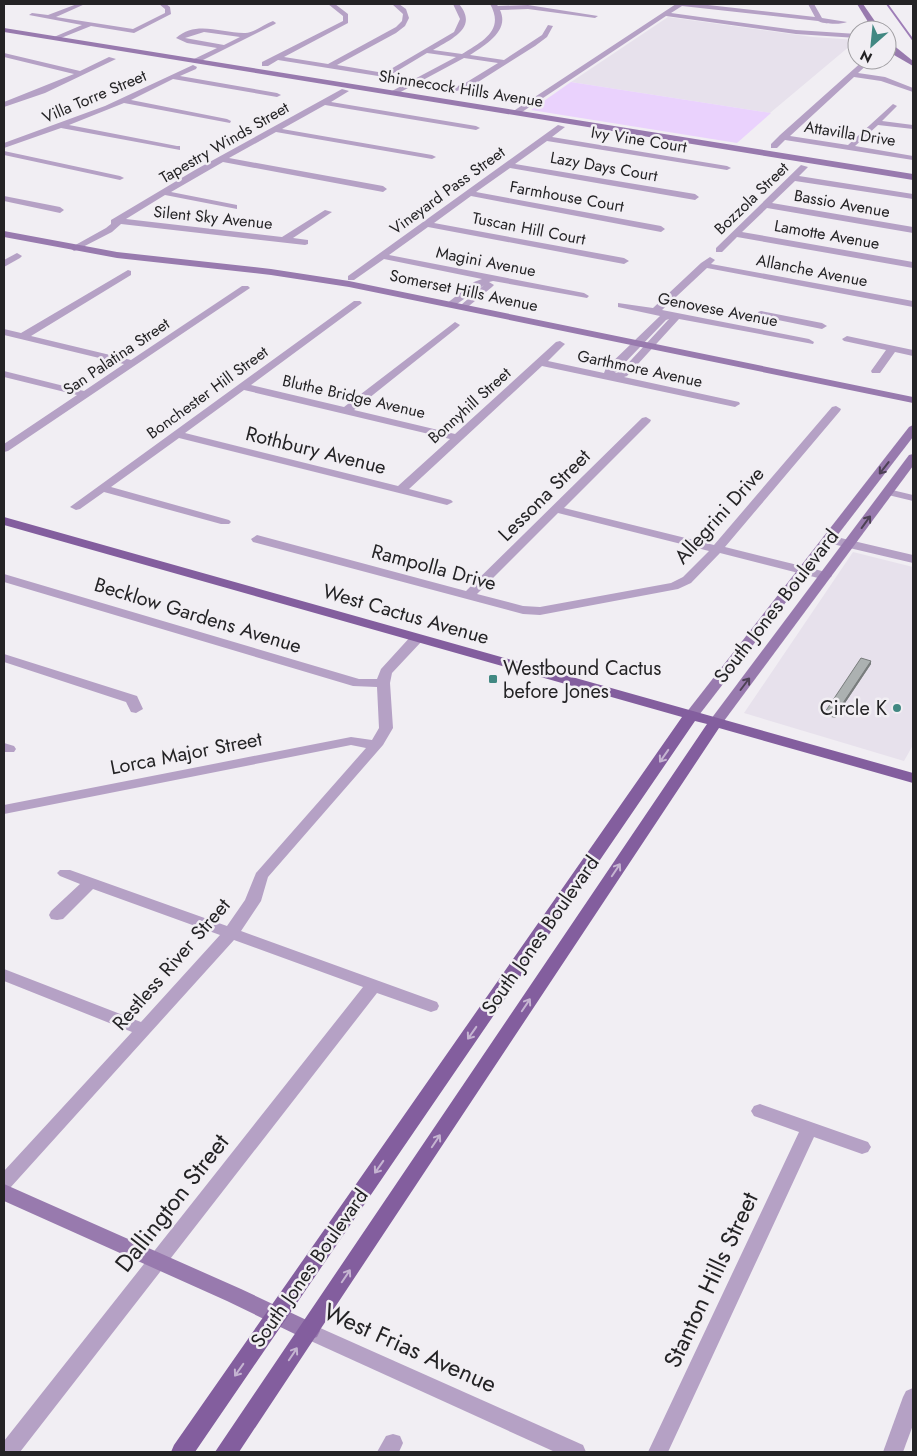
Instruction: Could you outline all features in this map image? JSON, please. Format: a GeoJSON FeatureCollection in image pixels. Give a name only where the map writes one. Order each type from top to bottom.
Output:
{"type":"FeatureCollection","features":[{"type":"Feature","properties":{"kind":"main road"},"geometry":{"type":"LineString","coordinates":[[860,4],[870,20]]}},
{"type":"Feature","properties":{"kind":"main road","name":"Shinnecock Hills Avenue"},"geometry":{"type":"LineString","coordinates":[[4,30],[195,64],[405,94],[912,175]]}},
{"type":"Feature","properties":{"kind":"main road"},"geometry":{"type":"LineString","coordinates":[[897,53],[913,64]]}},
{"type":"Feature","properties":{"kind":"main road","name":"Somerset Hills Avenue"},"geometry":{"type":"LineString","coordinates":[[4,227],[74,245],[280,266],[351,278],[461,303],[913,393]]}},
{"type":"Feature","properties":{"kind":"main road","name":"Somerset Hills Avenue"},"geometry":{"type":"LineString","coordinates":[[4,234],[154,260],[318,278],[461,303]]}},
{"type":"Feature","properties":{"kind":"main road","name":"Somerset Hills Avenue"},"geometry":{"type":"LineString","coordinates":[[647,341],[913,400]]}},
{"type":"Feature","properties":{"kind":"main road","name":"South Jones Boulevard"},"geometry":{"type":"LineString","coordinates":[[182,1452],[691,716],[913,429]]}},
{"type":"Feature","properties":{"kind":"main road","name":"South Jones Boulevard"},"geometry":{"type":"LineString","coordinates":[[226,1452],[716,722],[913,458]]}},
{"type":"Feature","properties":{"kind":"main road","name":"West Cactus Avenue"},"geometry":{"type":"LineString","coordinates":[[4,521],[913,778]]}},
{"type":"Feature","properties":{"kind":"main road","name":"West Frias Avenue"},"geometry":{"type":"LineString","coordinates":[[4,1192],[309,1331]]}},
{"type":"Feature","properties":{"kind":"street"},"geometry":{"type":"LineString","coordinates":[[50,18],[82,4]]}},
{"type":"Feature","properties":{"kind":"street"},"geometry":{"type":"LineString","coordinates":[[32,15],[134,31],[166,17],[169,10],[168,7],[162,4]]}},
{"type":"Feature","properties":{"kind":"street"},"geometry":{"type":"LineString","coordinates":[[265,64],[346,22],[346,15],[331,4]]}},
{"type":"Feature","properties":{"kind":"street"},"geometry":{"type":"LineString","coordinates":[[330,66],[403,26],[406,14],[402,8],[395,4]]}},
{"type":"Feature","properties":{"kind":"street"},"geometry":{"type":"LineString","coordinates":[[385,75],[456,33],[463,24],[463,14],[456,4]]}},
{"type":"Feature","properties":{"kind":"street"},"geometry":{"type":"LineString","coordinates":[[516,112],[680,4]]}},
{"type":"Feature","properties":{"kind":"street"},"geometry":{"type":"LineString","coordinates":[[684,4],[821,21],[844,22]]}},
{"type":"Feature","properties":{"kind":"street"},"geometry":{"type":"LineString","coordinates":[[734,10],[742,4]]}},
{"type":"Feature","properties":{"kind":"street"},"geometry":{"type":"LineString","coordinates":[[811,4],[821,21]]}},
{"type":"Feature","properties":{"kind":"street"},"geometry":{"type":"LineString","coordinates":[[395,93],[487,40],[497,29],[500,17],[495,6],[536,8],[594,16]]}},
{"type":"Feature","properties":{"kind":"street"},"geometry":{"type":"LineString","coordinates":[[665,14],[796,32],[847,35]]}},
{"type":"Feature","properties":{"kind":"street","name":"Villa Torre Street"},"geometry":{"type":"LineString","coordinates":[[4,146],[124,101],[274,23]]}},
{"type":"Feature","properties":{"kind":"street"},"geometry":{"type":"LineString","coordinates":[[61,39],[90,24]]}},
{"type":"Feature","properties":{"kind":"street"},"geometry":{"type":"LineString","coordinates":[[61,39],[99,25]]}},
{"type":"Feature","properties":{"kind":"street"},"geometry":{"type":"LineString","coordinates":[[450,90],[464,88],[538,42],[548,33],[550,26]]}},
{"type":"Feature","properties":{"kind":"street"},"geometry":{"type":"LineString","coordinates":[[224,48],[179,38],[195,30],[247,36]]}},
{"type":"Feature","properties":{"kind":"street"},"geometry":{"type":"LineString","coordinates":[[428,50],[505,62]]}},
{"type":"Feature","properties":{"kind":"street"},"geometry":{"type":"LineString","coordinates":[[4,55],[81,73]]}},
{"type":"Feature","properties":{"kind":"street"},"geometry":{"type":"LineString","coordinates":[[4,105],[36,94],[112,58]]}},
{"type":"Feature","properties":{"kind":"street"},"geometry":{"type":"LineString","coordinates":[[277,58],[403,78]]}},
{"type":"Feature","properties":{"kind":"street"},"geometry":{"type":"LineString","coordinates":[[774,146],[857,70]]}},
{"type":"Feature","properties":{"kind":"street"},"geometry":{"type":"LineString","coordinates":[[852,74],[882,79],[913,90]]}},
{"type":"Feature","properties":{"kind":"street"},"geometry":{"type":"LineString","coordinates":[[405,94],[426,82],[429,75]]}},
{"type":"Feature","properties":{"kind":"street"},"geometry":{"type":"LineString","coordinates":[[172,77],[277,95]]}},
{"type":"Feature","properties":{"kind":"street","name":"Tapestry Winds Street"},"geometry":{"type":"LineString","coordinates":[[74,245],[108,230],[118,221],[222,159],[345,91]]}},
{"type":"Feature","properties":{"kind":"street"},"geometry":{"type":"LineString","coordinates":[[124,101],[227,120]]}},
{"type":"Feature","properties":{"kind":"street"},"geometry":{"type":"LineString","coordinates":[[324,103],[476,128]]}},
{"type":"Feature","properties":{"kind":"street"},"geometry":{"type":"LineString","coordinates":[[849,148],[893,106]]}},
{"type":"Feature","properties":{"kind":"street"},"geometry":{"type":"LineString","coordinates":[[876,122],[913,127]]}},
{"type":"Feature","properties":{"kind":"street"},"geometry":{"type":"LineString","coordinates":[[61,125],[177,148]]}},
{"type":"Feature","properties":{"kind":"street","name":"Vineyard Pass Street"},"geometry":{"type":"LineString","coordinates":[[351,278],[561,127]]}},
{"type":"Feature","properties":{"kind":"street"},"geometry":{"type":"LineString","coordinates":[[275,130],[432,157]]}},
{"type":"Feature","properties":{"kind":"street","name":"Attavilla Drive"},"geometry":{"type":"LineString","coordinates":[[783,137],[913,158]]}},
{"type":"Feature","properties":{"kind":"street","name":"Ivy Vine Court"},"geometry":{"type":"LineString","coordinates":[[545,138],[727,168]]}},
{"type":"Feature","properties":{"kind":"street"},"geometry":{"type":"LineString","coordinates":[[4,154],[120,178]]}},
{"type":"Feature","properties":{"kind":"street"},"geometry":{"type":"LineString","coordinates":[[222,159],[383,189]]}},
{"type":"Feature","properties":{"kind":"street","name":"Lazy Days Court"},"geometry":{"type":"LineString","coordinates":[[508,165],[695,197]]}},
{"type":"Feature","properties":{"kind":"street","name":"Bozzola Street"},"geometry":{"type":"LineString","coordinates":[[655,312],[804,168]]}},
{"type":"Feature","properties":{"kind":"street"},"geometry":{"type":"LineString","coordinates":[[794,178],[913,197]]}},
{"type":"Feature","properties":{"kind":"street"},"geometry":{"type":"LineString","coordinates":[[165,193],[234,207]]}},
{"type":"Feature","properties":{"kind":"street","name":"Farmhouse Court"},"geometry":{"type":"LineString","coordinates":[[468,193],[661,228]]}},
{"type":"Feature","properties":{"kind":"street"},"geometry":{"type":"LineString","coordinates":[[4,198],[60,210]]}},
{"type":"Feature","properties":{"kind":"street","name":"Bassio Avenue"},"geometry":{"type":"LineString","coordinates":[[766,205],[913,230]]}},
{"type":"Feature","properties":{"kind":"street"},"geometry":{"type":"LineString","coordinates":[[285,239],[328,212]]}},
{"type":"Feature","properties":{"kind":"street","name":"Silent Sky Avenue"},"geometry":{"type":"LineString","coordinates":[[118,221],[305,242]]}},
{"type":"Feature","properties":{"kind":"street","name":"Tuscan Hill Court"},"geometry":{"type":"LineString","coordinates":[[428,224],[624,261]]}},
{"type":"Feature","properties":{"kind":"street","name":"Lamotte Avenue"},"geometry":{"type":"LineString","coordinates":[[736,234],[913,265]]}},
{"type":"Feature","properties":{"kind":"street"},"geometry":{"type":"LineString","coordinates":[[4,264],[17,256]]}},
{"type":"Feature","properties":{"kind":"street","name":"Magini Avenue"},"geometry":{"type":"LineString","coordinates":[[383,256],[584,296]]}},
{"type":"Feature","properties":{"kind":"street","name":"Allanche Avenue"},"geometry":{"type":"LineString","coordinates":[[704,265],[913,304]]}},
{"type":"Feature","properties":{"kind":"street"},"geometry":{"type":"LineString","coordinates":[[22,337],[128,273]]}},
{"type":"Feature","properties":{"kind":"street"},"geometry":{"type":"LineString","coordinates":[[461,303],[487,288],[492,278]]}},
{"type":"Feature","properties":{"kind":"street","name":"San Palatina Street"},"geometry":{"type":"LineString","coordinates":[[4,449],[246,288]]}},
{"type":"Feature","properties":{"kind":"street","name":"Bonchester Hill Street"},"geometry":{"type":"LineString","coordinates":[[76,508],[357,303]]}},
{"type":"Feature","properties":{"kind":"street","name":"Genovese Avenue"},"geometry":{"type":"LineString","coordinates":[[621,305],[809,342]]}},
{"type":"Feature","properties":{"kind":"street"},"geometry":{"type":"LineString","coordinates":[[747,330],[769,306]]}},
{"type":"Feature","properties":{"kind":"street"},"geometry":{"type":"LineString","coordinates":[[761,314],[822,326]]}},
{"type":"Feature","properties":{"kind":"street"},"geometry":{"type":"LineString","coordinates":[[609,377],[623,374],[647,341],[675,320],[671,315]]}},
{"type":"Feature","properties":{"kind":"street"},"geometry":{"type":"LineString","coordinates":[[346,411],[455,324]]}},
{"type":"Feature","properties":{"kind":"street"},"geometry":{"type":"LineString","coordinates":[[4,332],[132,363]]}},
{"type":"Feature","properties":{"kind":"street"},"geometry":{"type":"LineString","coordinates":[[847,339],[913,353]]}},
{"type":"Feature","properties":{"kind":"street","name":"Bonnyhill Street"},"geometry":{"type":"LineString","coordinates":[[400,491],[560,344]]}},
{"type":"Feature","properties":{"kind":"street"},"geometry":{"type":"LineString","coordinates":[[876,371],[893,348]]}},
{"type":"Feature","properties":{"kind":"street","name":"Garthmore Avenue"},"geometry":{"type":"LineString","coordinates":[[540,362],[734,404]]}},
{"type":"Feature","properties":{"kind":"street"},"geometry":{"type":"LineString","coordinates":[[4,374],[85,394]]}},
{"type":"Feature","properties":{"kind":"street","name":"Bluthe Bridge Avenue"},"geometry":{"type":"LineString","coordinates":[[242,386],[457,438]]}},
{"type":"Feature","properties":{"kind":"street","name":"Allegrini Drive"},"geometry":{"type":"LineString","coordinates":[[602,600],[683,583],[718,548],[836,409]]}},
{"type":"Feature","properties":{"kind":"street","name":"Lessona Street"},"geometry":{"type":"LineString","coordinates":[[468,596],[646,420]]}},
{"type":"Feature","properties":{"kind":"street","name":"Rothbury Avenue"},"geometry":{"type":"LineString","coordinates":[[177,434],[447,502]]}},
{"type":"Feature","properties":{"kind":"street"},"geometry":{"type":"LineString","coordinates":[[102,488],[225,522]]}},
{"type":"Feature","properties":{"kind":"street"},"geometry":{"type":"LineString","coordinates":[[888,492],[913,498]]}},
{"type":"Feature","properties":{"kind":"street"},"geometry":{"type":"LineString","coordinates":[[556,509],[826,576]]}},
{"type":"Feature","properties":{"kind":"street","name":"Rampolla Drive"},"geometry":{"type":"LineString","coordinates":[[257,539],[515,608],[532,611],[602,600]]}},
{"type":"Feature","properties":{"kind":"street"},"geometry":{"type":"LineString","coordinates":[[828,539],[913,559]]}},
{"type":"Feature","properties":{"kind":"street","name":"Becklow Gardens Avenue"},"geometry":{"type":"LineString","coordinates":[[4,578],[358,683],[383,683]]}},
{"type":"Feature","properties":{"kind":"street"},"geometry":{"type":"LineString","coordinates":[[383,683],[386,672],[418,638]]}},
{"type":"Feature","properties":{"kind":"street"},"geometry":{"type":"LineString","coordinates":[[4,658],[132,700],[136,709]]}},
{"type":"Feature","properties":{"kind":"street","name":"Restless River Street"},"geometry":{"type":"LineString","coordinates":[[4,1183],[231,933],[253,900],[261,876],[376,746],[386,728],[383,683]]}},
{"type":"Feature","properties":{"kind":"street","name":"Lorca Major Street"},"geometry":{"type":"LineString","coordinates":[[4,808],[350,741],[376,746]]}},
{"type":"Feature","properties":{"kind":"street"},"geometry":{"type":"LineString","coordinates":[[65,873],[431,1006]]}},
{"type":"Feature","properties":{"kind":"street"},"geometry":{"type":"LineString","coordinates":[[57,915],[91,882]]}},
{"type":"Feature","properties":{"kind":"street"},"geometry":{"type":"LineString","coordinates":[[4,975],[142,1029]]}},
{"type":"Feature","properties":{"kind":"street","name":"Dallington Street"},"geometry":{"type":"LineString","coordinates":[[8,1452],[374,985]]}},
{"type":"Feature","properties":{"kind":"street"},"geometry":{"type":"LineString","coordinates":[[760,1111],[862,1147]]}},
{"type":"Feature","properties":{"kind":"street","name":"Stanton Hills Street"},"geometry":{"type":"LineString","coordinates":[[658,1452],[809,1129]]}},
{"type":"Feature","properties":{"kind":"street","name":"West Frias Avenue"},"geometry":{"type":"LineString","coordinates":[[309,1331],[576,1452]]}},
{"type":"Feature","properties":{"kind":"street"},"geometry":{"type":"LineString","coordinates":[[893,1452],[913,1397]]}},
{"type":"Feature","properties":{"kind":"shaded area"},"geometry":{"type":"Polygon","coordinates":[[[668,17],[813,37],[847,39],[847,48],[770,113],[571,82],[668,17]]]}},
{"type":"Feature","properties":{"kind":"shaded area"},"geometry":{"type":"Polygon","coordinates":[[[571,82],[771,113],[737,143],[531,110],[571,82]]]}},
{"type":"Feature","properties":{"kind":"shaded area"},"geometry":{"type":"Polygon","coordinates":[[[853,552],[913,567],[913,745],[904,761],[744,713],[853,552]]]}},
{"type":"Feature","properties":{"kind":"building","name":"Circle K"},"geometry":{"type":"Polygon","coordinates":[[[861,658],[871,661],[835,715],[825,712],[861,658]]]}},
{"type":"Feature","properties":{"kind":"waterway"},"geometry":{"type":"LineString","coordinates":[[887,4],[913,40]]}},
{"type":"Feature","properties":{"kind":"place","name":"Westbound Cactus before Jones"},"geometry":{"type":"Point","coordinates":[493,679]}},
{"type":"Feature","properties":{"kind":"place","name":"Circle K"},"geometry":{"type":"Point","coordinates":[897,708]}}]}
